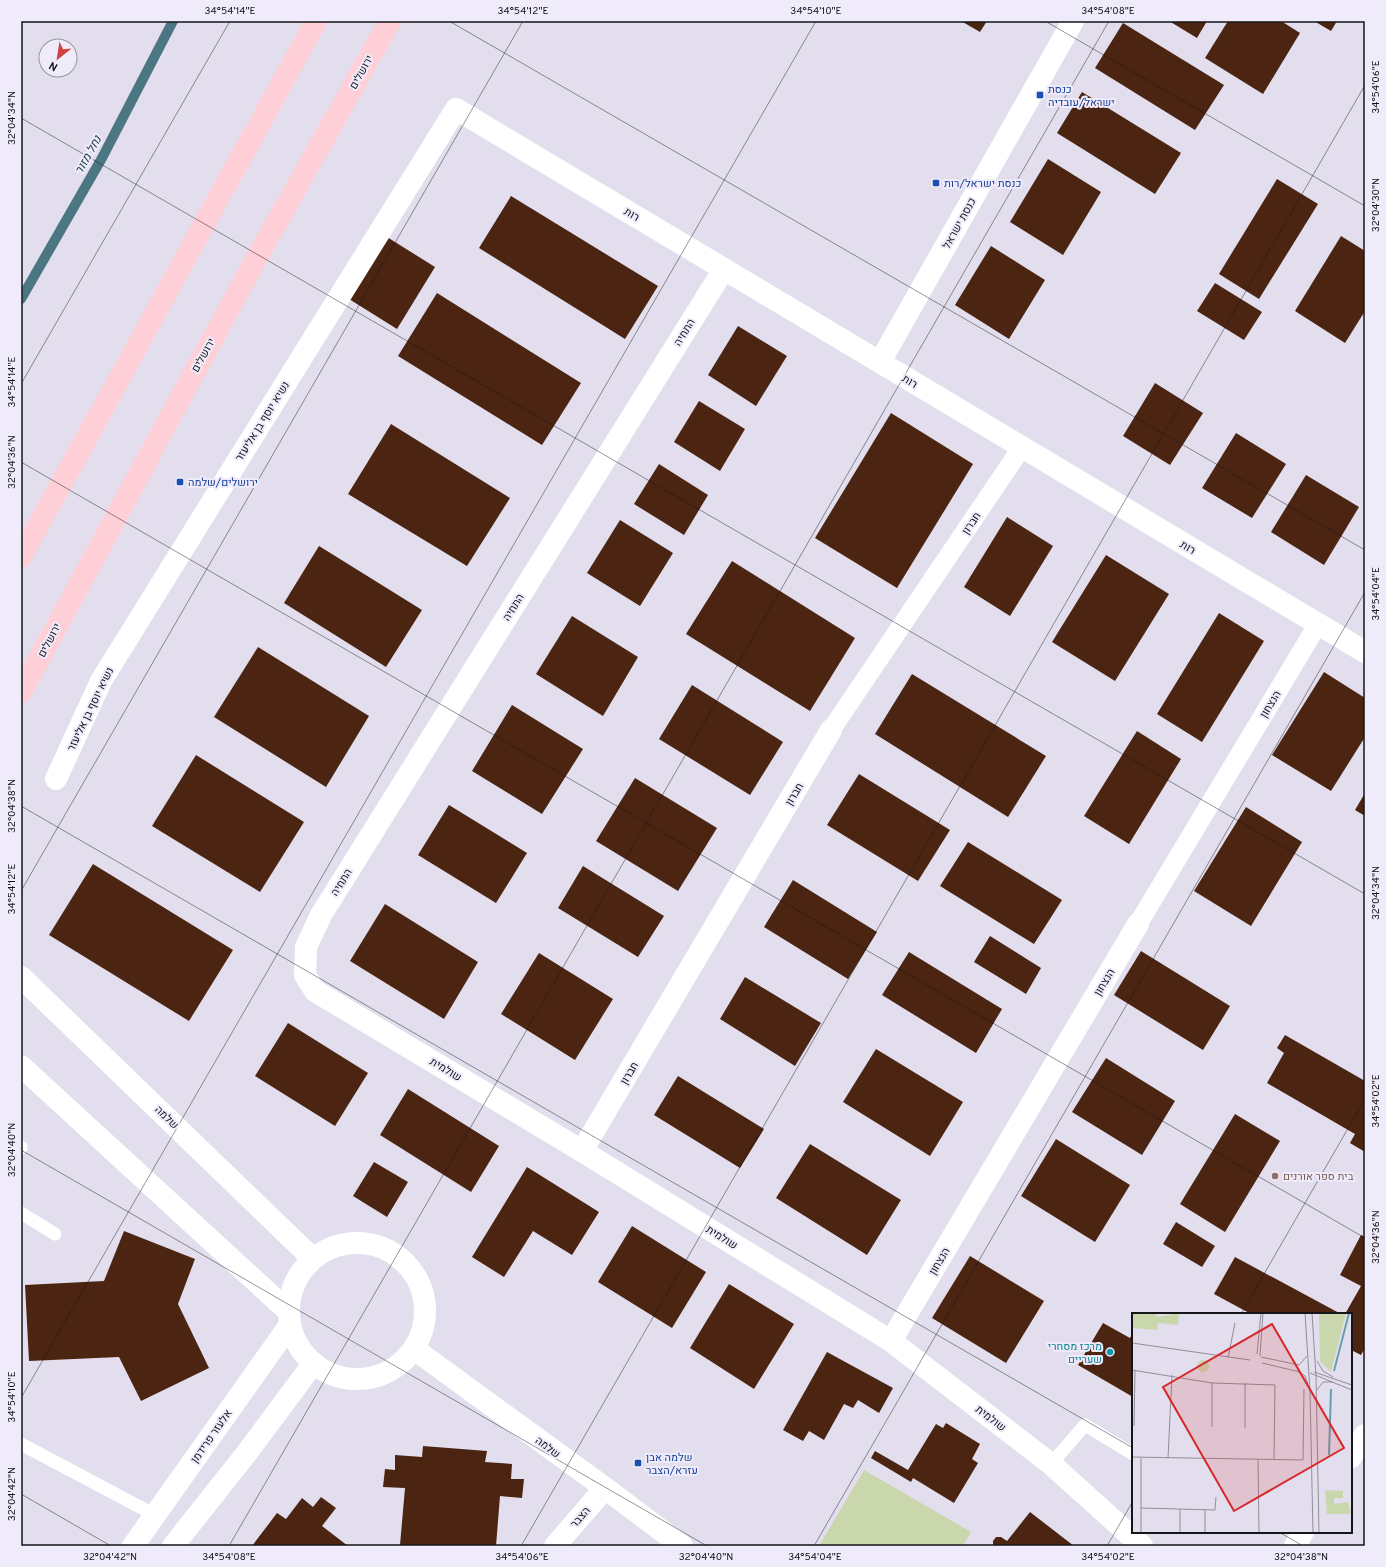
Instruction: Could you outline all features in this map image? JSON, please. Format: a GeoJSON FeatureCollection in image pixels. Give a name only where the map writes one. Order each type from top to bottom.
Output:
{"type":"FeatureCollection","features":[{"type":"Feature","properties":{"kind":"highway"},"geometry":{"type":"LineString","coordinates":[[21,557],[316,21]]}},
{"type":"Feature","properties":{"kind":"highway","name":"ירושלים"},"geometry":{"type":"LineString","coordinates":[[21,692],[254,261],[390,21]]}},
{"type":"Feature","properties":{"kind":"street","name":"כנסת ישראל"},"geometry":{"type":"LineString","coordinates":[[880,362],[1073,21]]}},
{"type":"Feature","properties":{"kind":"street","name":"רות"},"geometry":{"type":"LineString","coordinates":[[456,109],[1365,652]]}},
{"type":"Feature","properties":{"kind":"street","name":"נשיא יוסף בן אליעזר"},"geometry":{"type":"LineString","coordinates":[[56,779],[101,681],[456,109]]}},
{"type":"Feature","properties":{"kind":"street","name":"התחיה"},"geometry":{"type":"LineString","coordinates":[[306,947],[320,915],[724,269]]}},
{"type":"Feature","properties":{"kind":"street","name":"חברון"},"geometry":{"type":"LineString","coordinates":[[582,1151],[831,730],[1022,447]]}},
{"type":"Feature","properties":{"kind":"street","name":"הנצחון"},"geometry":{"type":"LineString","coordinates":[[891,1341],[1318,624]]}},
{"type":"Feature","properties":{"kind":"street","name":"שולמית"},"geometry":{"type":"LineString","coordinates":[[306,947],[305,975],[315,991],[582,1151],[891,1341],[1051,1464],[1142,1546]]}},
{"type":"Feature","properties":{"kind":"street","name":"שלמה"},"geometry":{"type":"LineString","coordinates":[[21,977],[312,1258]]}},
{"type":"Feature","properties":{"kind":"street"},"geometry":{"type":"LineString","coordinates":[[21,1066],[288,1318]]}},
{"type":"Feature","properties":{"kind":"street"},"geometry":{"type":"LineString","coordinates":[[352,1242],[374,1244],[394,1253],[410,1268],[421,1287],[426,1308],[423,1330],[414,1350],[397,1367],[375,1378],[350,1380],[327,1373],[313,1364],[296,1344],[288,1318],[290,1290],[299,1273],[312,1258],[331,1246],[352,1242]]}},
{"type":"Feature","properties":{"kind":"street","name":"אלעזר פרידמן"},"geometry":{"type":"LineString","coordinates":[[133,1546],[288,1318]]}},
{"type":"Feature","properties":{"kind":"street","name":"שלמה"},"geometry":{"type":"LineString","coordinates":[[414,1350],[605,1488],[682,1546]]}},
{"type":"Feature","properties":{"kind":"street"},"geometry":{"type":"LineString","coordinates":[[173,1546],[246,1454],[313,1364]]}},
{"type":"Feature","properties":{"kind":"street"},"geometry":{"type":"LineString","coordinates":[[1352,1455],[1365,1435]]}},
{"type":"Feature","properties":{"kind":"street","name":"הצבר"},"geometry":{"type":"LineString","coordinates":[[555,1546],[605,1488]]}},
{"type":"Feature","properties":{"kind":"street"},"geometry":{"type":"LineString","coordinates":[[1295,1546],[1303,1533]]}},
{"type":"Feature","properties":{"kind":"lane"},"geometry":{"type":"LineString","coordinates":[[21,1213],[55,1234]]}},
{"type":"Feature","properties":{"kind":"lane"},"geometry":{"type":"LineString","coordinates":[[1051,1464],[1085,1425],[1132,1453]]}},
{"type":"Feature","properties":{"kind":"lane"},"geometry":{"type":"LineString","coordinates":[[21,1444],[155,1515]]}},
{"type":"Feature","properties":{"kind":"green space"},"geometry":{"type":"Polygon","coordinates":[[[864,1470],[971,1532],[963,1546],[819,1546],[864,1470]]]}},
{"type":"Feature","properties":{"kind":"building"},"geometry":{"type":"Polygon","coordinates":[[[961,21],[987,21],[980,32],[961,21]]]}},
{"type":"Feature","properties":{"kind":"building"},"geometry":{"type":"Polygon","coordinates":[[[1169,21],[1207,21],[1197,38],[1169,21]]]}},
{"type":"Feature","properties":{"kind":"building"},"geometry":{"type":"Polygon","coordinates":[[[1228,21],[1281,21],[1300,33],[1263,94],[1205,58],[1228,21]]]}},
{"type":"Feature","properties":{"kind":"building"},"geometry":{"type":"Polygon","coordinates":[[[1314,21],[1337,21],[1331,31],[1314,21]]]}},
{"type":"Feature","properties":{"kind":"building"},"geometry":{"type":"Polygon","coordinates":[[[1123,23],[1224,85],[1195,130],[1095,68],[1123,23]]]}},
{"type":"Feature","properties":{"kind":"building"},"geometry":{"type":"Polygon","coordinates":[[[1082,92],[1181,153],[1155,194],[1057,133],[1082,92]]]}},
{"type":"Feature","properties":{"kind":"building"},"geometry":{"type":"Polygon","coordinates":[[[1048,159],[1101,192],[1063,255],[1010,222],[1048,159]]]}},
{"type":"Feature","properties":{"kind":"building"},"geometry":{"type":"Polygon","coordinates":[[[1277,179],[1318,204],[1259,299],[1219,274],[1277,179]]]}},
{"type":"Feature","properties":{"kind":"building"},"geometry":{"type":"Polygon","coordinates":[[[511,196],[658,286],[625,339],[479,248],[511,196]]]}},
{"type":"Feature","properties":{"kind":"building"},"geometry":{"type":"Polygon","coordinates":[[[1341,236],[1365,251],[1365,311],[1345,343],[1295,311],[1341,236]]]}},
{"type":"Feature","properties":{"kind":"building"},"geometry":{"type":"Polygon","coordinates":[[[387,237],[435,267],[397,329],[349,299],[387,237]]]}},
{"type":"Feature","properties":{"kind":"building"},"geometry":{"type":"Polygon","coordinates":[[[991,246],[1045,280],[1009,339],[955,305],[991,246]]]}},
{"type":"Feature","properties":{"kind":"building"},"geometry":{"type":"Polygon","coordinates":[[[1215,283],[1262,312],[1244,340],[1197,311],[1215,283]]]}},
{"type":"Feature","properties":{"kind":"building"},"geometry":{"type":"Polygon","coordinates":[[[437,293],[581,383],[542,445],[398,356],[437,293]]]}},
{"type":"Feature","properties":{"kind":"building"},"geometry":{"type":"Polygon","coordinates":[[[738,326],[787,356],[756,406],[708,375],[738,326]]]}},
{"type":"Feature","properties":{"kind":"building"},"geometry":{"type":"Polygon","coordinates":[[[1155,383],[1203,413],[1170,465],[1123,436],[1155,383]]]}},
{"type":"Feature","properties":{"kind":"building"},"geometry":{"type":"Polygon","coordinates":[[[699,401],[745,429],[720,471],[674,442],[699,401]]]}},
{"type":"Feature","properties":{"kind":"building"},"geometry":{"type":"Polygon","coordinates":[[[891,413],[973,464],[897,588],[815,538],[891,413]]]}},
{"type":"Feature","properties":{"kind":"building"},"geometry":{"type":"Polygon","coordinates":[[[391,424],[510,498],[467,566],[348,494],[391,424]]]}},
{"type":"Feature","properties":{"kind":"building"},"geometry":{"type":"Polygon","coordinates":[[[1236,433],[1286,464],[1252,518],[1202,488],[1236,433]]]}},
{"type":"Feature","properties":{"kind":"building"},"geometry":{"type":"Polygon","coordinates":[[[659,464],[708,495],[684,535],[634,504],[659,464]]]}},
{"type":"Feature","properties":{"kind":"building"},"geometry":{"type":"Polygon","coordinates":[[[1306,475],[1359,507],[1324,565],[1271,532],[1306,475]]]}},
{"type":"Feature","properties":{"kind":"building"},"geometry":{"type":"Polygon","coordinates":[[[1007,517],[1053,546],[1010,616],[964,587],[1007,517]]]}},
{"type":"Feature","properties":{"kind":"building"},"geometry":{"type":"Polygon","coordinates":[[[620,520],[673,553],[640,606],[587,573],[620,520]]]}},
{"type":"Feature","properties":{"kind":"building"},"geometry":{"type":"Polygon","coordinates":[[[319,546],[422,610],[386,667],[284,603],[319,546]]]}},
{"type":"Feature","properties":{"kind":"building"},"geometry":{"type":"Polygon","coordinates":[[[1106,555],[1169,594],[1115,681],[1052,642],[1106,555]]]}},
{"type":"Feature","properties":{"kind":"building"},"geometry":{"type":"Polygon","coordinates":[[[732,561],[855,638],[810,711],[686,634],[732,561]]]}},
{"type":"Feature","properties":{"kind":"building"},"geometry":{"type":"Polygon","coordinates":[[[1219,613],[1264,641],[1202,742],[1157,714],[1219,613]]]}},
{"type":"Feature","properties":{"kind":"building"},"geometry":{"type":"Polygon","coordinates":[[[572,616],[638,657],[603,716],[536,674],[572,616]]]}},
{"type":"Feature","properties":{"kind":"building"},"geometry":{"type":"Polygon","coordinates":[[[258,647],[369,716],[326,787],[214,717],[258,647]]]}},
{"type":"Feature","properties":{"kind":"building"},"geometry":{"type":"Polygon","coordinates":[[[1324,672],[1365,698],[1365,737],[1331,791],[1272,755],[1324,672]]]}},
{"type":"Feature","properties":{"kind":"building"},"geometry":{"type":"Polygon","coordinates":[[[912,674],[1046,756],[1008,817],[875,734],[912,674]]]}},
{"type":"Feature","properties":{"kind":"building"},"geometry":{"type":"Polygon","coordinates":[[[692,685],[783,742],[750,795],[659,739],[692,685]]]}},
{"type":"Feature","properties":{"kind":"building"},"geometry":{"type":"Polygon","coordinates":[[[512,705],[583,749],[542,814],[472,771],[512,705]]]}},
{"type":"Feature","properties":{"kind":"building"},"geometry":{"type":"Polygon","coordinates":[[[1137,731],[1181,759],[1129,844],[1084,816],[1137,731]]]}},
{"type":"Feature","properties":{"kind":"building"},"geometry":{"type":"Polygon","coordinates":[[[196,755],[304,822],[260,892],[152,826],[196,755]]]}},
{"type":"Feature","properties":{"kind":"building"},"geometry":{"type":"Polygon","coordinates":[[[859,774],[950,830],[918,881],[827,825],[859,774]]]}},
{"type":"Feature","properties":{"kind":"building"},"geometry":{"type":"Polygon","coordinates":[[[635,778],[717,828],[678,891],[596,841],[635,778]]]}},
{"type":"Feature","properties":{"kind":"building"},"geometry":{"type":"Polygon","coordinates":[[[1365,793],[1365,816],[1355,810],[1365,793]]]}},
{"type":"Feature","properties":{"kind":"building"},"geometry":{"type":"Polygon","coordinates":[[[449,805],[527,853],[496,903],[418,855],[449,805]]]}},
{"type":"Feature","properties":{"kind":"building"},"geometry":{"type":"Polygon","coordinates":[[[1246,807],[1302,842],[1251,926],[1194,891],[1246,807]]]}},
{"type":"Feature","properties":{"kind":"building"},"geometry":{"type":"Polygon","coordinates":[[[968,842],[1062,900],[1034,944],[940,886],[968,842]]]}},
{"type":"Feature","properties":{"kind":"building"},"geometry":{"type":"Polygon","coordinates":[[[93,864],[233,950],[189,1021],[49,935],[93,864]]]}},
{"type":"Feature","properties":{"kind":"building"},"geometry":{"type":"Polygon","coordinates":[[[583,866],[664,916],[638,957],[558,908],[583,866]]]}},
{"type":"Feature","properties":{"kind":"building"},"geometry":{"type":"Polygon","coordinates":[[[793,880],[877,932],[848,979],[764,927],[793,880]]]}},
{"type":"Feature","properties":{"kind":"building"},"geometry":{"type":"Polygon","coordinates":[[[385,904],[478,962],[444,1019],[350,961],[385,904]]]}},
{"type":"Feature","properties":{"kind":"building"},"geometry":{"type":"Polygon","coordinates":[[[990,936],[1041,968],[1026,994],[974,962],[990,936]]]}},
{"type":"Feature","properties":{"kind":"building"},"geometry":{"type":"Polygon","coordinates":[[[1141,951],[1230,1006],[1203,1050],[1114,995],[1141,951]]]}},
{"type":"Feature","properties":{"kind":"building"},"geometry":{"type":"Polygon","coordinates":[[[909,952],[1002,1009],[976,1053],[882,995],[909,952]]]}},
{"type":"Feature","properties":{"kind":"building"},"geometry":{"type":"Polygon","coordinates":[[[539,953],[613,999],[575,1060],[501,1014],[539,953]]]}},
{"type":"Feature","properties":{"kind":"building"},"geometry":{"type":"Polygon","coordinates":[[[745,977],[821,1023],[795,1066],[720,1019],[745,977]]]}},
{"type":"Feature","properties":{"kind":"building"},"geometry":{"type":"Polygon","coordinates":[[[288,1023],[368,1073],[335,1126],[255,1076],[288,1023]]]}},
{"type":"Feature","properties":{"kind":"building"},"geometry":{"type":"Polygon","coordinates":[[[1285,1035],[1365,1081],[1365,1152],[1350,1143],[1355,1134],[1267,1083],[1284,1053],[1277,1048],[1285,1035]]]}},
{"type":"Feature","properties":{"kind":"building"},"geometry":{"type":"Polygon","coordinates":[[[876,1049],[963,1102],[930,1156],[843,1102],[876,1049]]]}},
{"type":"Feature","properties":{"kind":"building"},"geometry":{"type":"Polygon","coordinates":[[[1106,1058],[1175,1101],[1142,1155],[1072,1112],[1106,1058]]]}},
{"type":"Feature","properties":{"kind":"building"},"geometry":{"type":"Polygon","coordinates":[[[678,1076],[764,1129],[740,1168],[654,1115],[678,1076]]]}},
{"type":"Feature","properties":{"kind":"building"},"geometry":{"type":"Polygon","coordinates":[[[408,1089],[499,1146],[471,1192],[380,1135],[408,1089]]]}},
{"type":"Feature","properties":{"kind":"building"},"geometry":{"type":"Polygon","coordinates":[[[1235,1114],[1280,1141],[1225,1232],[1180,1204],[1235,1114]]]}},
{"type":"Feature","properties":{"kind":"building"},"geometry":{"type":"Polygon","coordinates":[[[1056,1139],[1130,1185],[1095,1242],[1021,1196],[1056,1139]]]}},
{"type":"Feature","properties":{"kind":"building"},"geometry":{"type":"Polygon","coordinates":[[[810,1144],[901,1200],[867,1255],[776,1198],[810,1144]]]}},
{"type":"Feature","properties":{"kind":"building"},"geometry":{"type":"Polygon","coordinates":[[[374,1162],[408,1182],[387,1217],[353,1196],[374,1162]]]}},
{"type":"Feature","properties":{"kind":"building"},"geometry":{"type":"Polygon","coordinates":[[[527,1167],[599,1212],[572,1255],[533,1231],[504,1277],[472,1257],[527,1167]]]}},
{"type":"Feature","properties":{"kind":"building"},"geometry":{"type":"Polygon","coordinates":[[[1176,1222],[1215,1246],[1202,1267],[1163,1244],[1176,1222]]]}},
{"type":"Feature","properties":{"kind":"building"},"geometry":{"type":"Polygon","coordinates":[[[632,1226],[706,1272],[672,1328],[598,1282],[632,1226]]]}},
{"type":"Feature","properties":{"kind":"building"},"geometry":{"type":"Polygon","coordinates":[[[124,1231],[195,1259],[178,1304],[209,1368],[141,1401],[119,1357],[29,1361],[25,1285],[104,1281],[124,1231]]]}},
{"type":"Feature","properties":{"kind":"building"},"geometry":{"type":"Polygon","coordinates":[[[1361,1235],[1365,1237],[1365,1348],[1361,1355],[1352,1350],[1352,1313],[1346,1313],[1361,1286],[1340,1275],[1361,1235]]]}},
{"type":"Feature","properties":{"kind":"building"},"geometry":{"type":"Polygon","coordinates":[[[970,1256],[1044,1301],[1006,1363],[932,1318],[970,1256]]]}},
{"type":"Feature","properties":{"kind":"building"},"geometry":{"type":"Polygon","coordinates":[[[1235,1257],[1339,1313],[1249,1313],[1214,1294],[1235,1257]]]}},
{"type":"Feature","properties":{"kind":"building"},"geometry":{"type":"Polygon","coordinates":[[[729,1284],[794,1324],[754,1389],[690,1348],[729,1284]]]}},
{"type":"Feature","properties":{"kind":"building","name":"מרכז מסחרי שעריים"},"geometry":{"type":"Polygon","coordinates":[[[1103,1323],[1130,1338],[1132,1334],[1132,1396],[1078,1365],[1103,1323]]]}},
{"type":"Feature","properties":{"kind":"building"},"geometry":{"type":"Polygon","coordinates":[[[827,1352],[893,1388],[879,1413],[858,1400],[853,1408],[844,1404],[824,1440],[809,1431],[803,1441],[783,1430],[827,1352]]]}},
{"type":"Feature","properties":{"kind":"building"},"geometry":{"type":"Polygon","coordinates":[[[946,1423],[980,1444],[972,1459],[978,1463],[954,1503],[913,1478],[911,1482],[871,1458],[875,1451],[908,1470],[936,1424],[943,1428],[946,1423]]]}},
{"type":"Feature","properties":{"kind":"building"},"geometry":{"type":"Polygon","coordinates":[[[423,1446],[487,1451],[485,1462],[512,1464],[511,1479],[524,1479],[522,1498],[500,1496],[496,1546],[400,1545],[405,1488],[383,1487],[385,1469],[395,1470],[395,1455],[422,1457],[423,1446]]]}},
{"type":"Feature","properties":{"kind":"building"},"geometry":{"type":"Polygon","coordinates":[[[321,1497],[336,1508],[322,1526],[348,1546],[252,1546],[277,1513],[286,1519],[302,1498],[313,1507],[321,1497]]]}},
{"type":"Feature","properties":{"kind":"building"},"geometry":{"type":"Polygon","coordinates":[[[1030,1512],[1074,1546],[993,1545],[993,1541],[996,1537],[1001,1537],[1007,1541],[1030,1512]]]}},
{"type":"Feature","properties":{"kind":"waterway","name":"נחל מזור"},"geometry":{"type":"LineString","coordinates":[[21,299],[102,158],[173,21]]}},
{"type":"Feature","properties":{"kind":"place","name":"כנסת ישראל/עובדיה"},"geometry":{"type":"Point","coordinates":[1040,95]}},
{"type":"Feature","properties":{"kind":"place","name":"כנסת ישראל/רות"},"geometry":{"type":"Point","coordinates":[936,183]}},
{"type":"Feature","properties":{"kind":"place","name":"ירושלים/שלמה"},"geometry":{"type":"Point","coordinates":[180,482]}},
{"type":"Feature","properties":{"kind":"place","name":"בית ספר אורנים"},"geometry":{"type":"Point","coordinates":[1275,1176]}},
{"type":"Feature","properties":{"kind":"place","name":"מרכז מסחרי שעריים"},"geometry":{"type":"Point","coordinates":[1110,1352]}},
{"type":"Feature","properties":{"kind":"place","name":"שלמה אבן עזרא/הצבר"},"geometry":{"type":"Point","coordinates":[638,1463]}}]}
